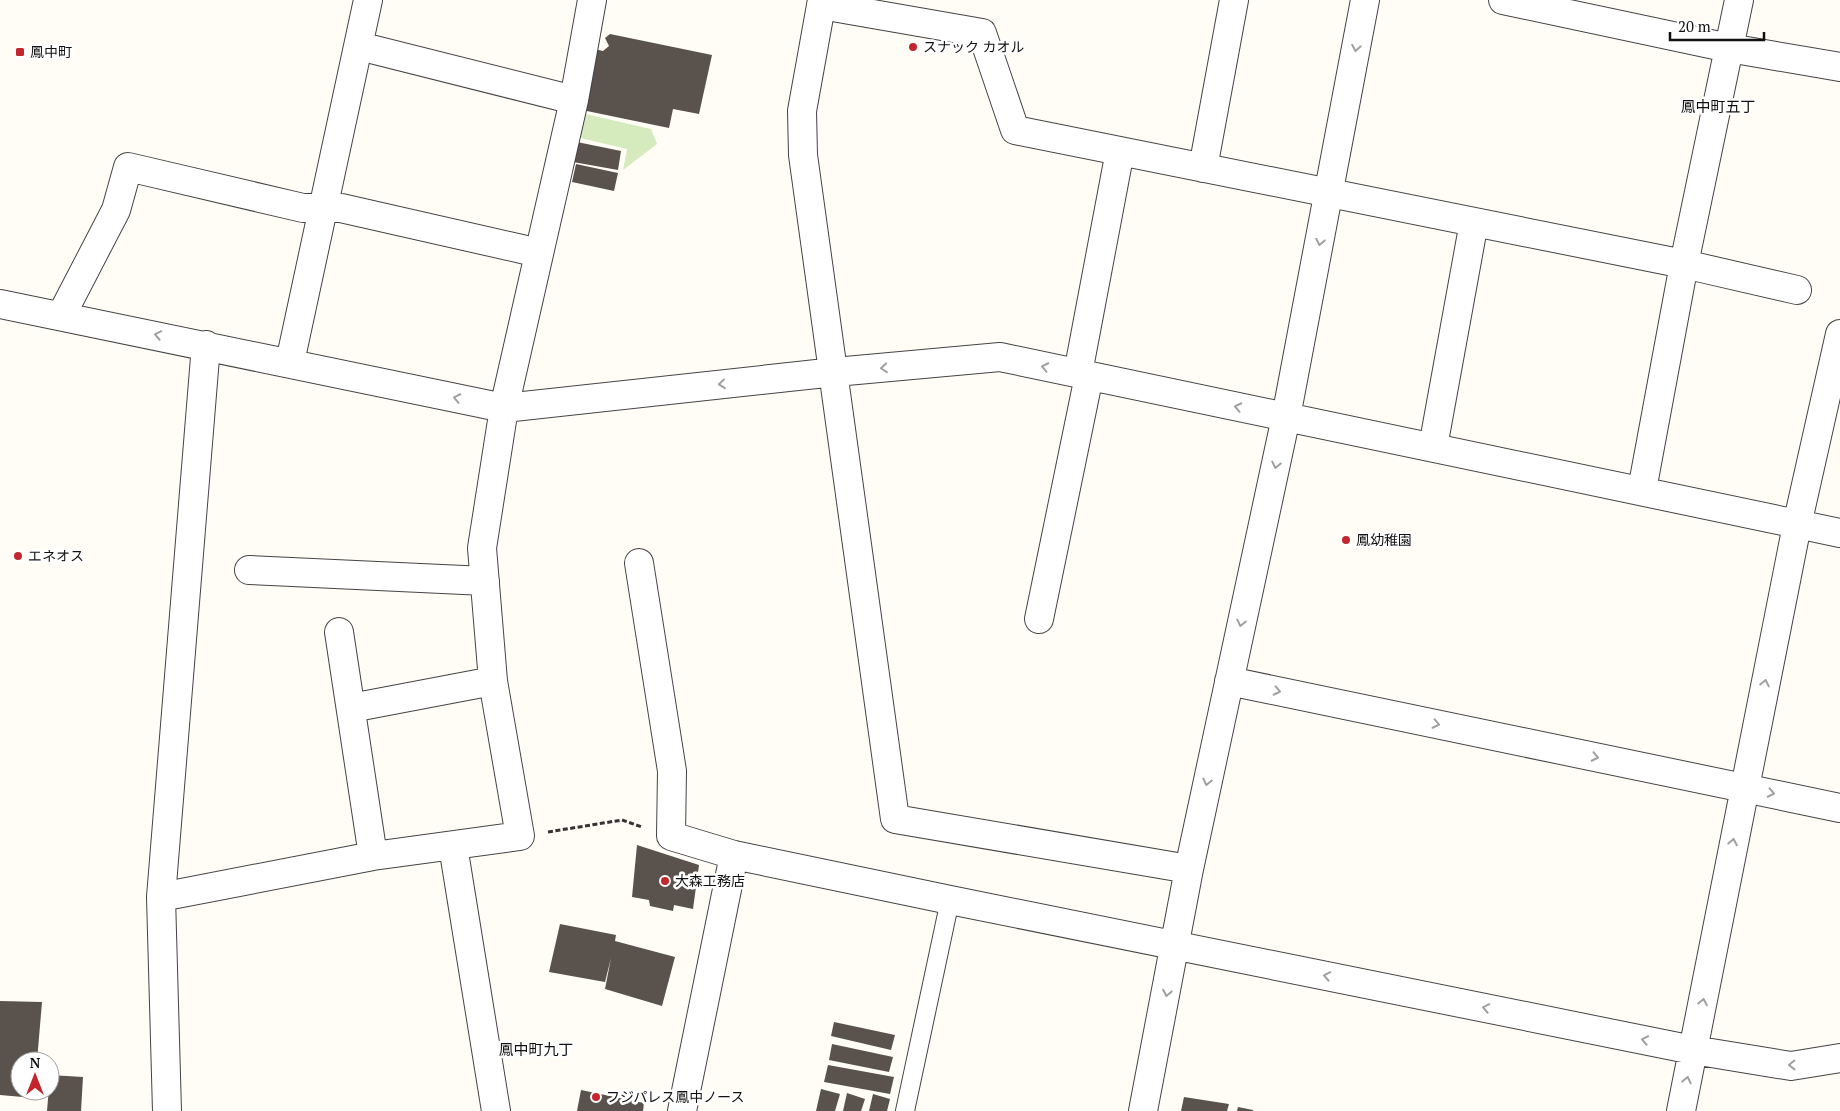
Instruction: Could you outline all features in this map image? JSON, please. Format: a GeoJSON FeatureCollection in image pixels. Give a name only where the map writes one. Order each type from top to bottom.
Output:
{"type":"FeatureCollection","features":[{"type":"Feature","properties":{"kind":"street"},"geometry":{"type":"LineString","coordinates":[[290,362],[368,0]]}},
{"type":"Feature","properties":{"kind":"street"},"geometry":{"type":"LineString","coordinates":[[161,897],[373,856],[520,836],[493,681],[482,548],[504,408],[574,100],[592,0]]}},
{"type":"Feature","properties":{"kind":"street"},"geometry":{"type":"LineString","coordinates":[[1203,168],[1234,0]]}},
{"type":"Feature","properties":{"kind":"street"},"geometry":{"type":"LineString","coordinates":[[1143,1111],[1189,869],[1286,417],[1365,0]]}},
{"type":"Feature","properties":{"kind":"street"},"geometry":{"type":"LineString","coordinates":[[1503,0],[1729,48],[1840,67]]}},
{"type":"Feature","properties":{"kind":"street"},"geometry":{"type":"LineString","coordinates":[[1642,490],[1684,264],[1739,0]]}},
{"type":"Feature","properties":{"kind":"street"},"geometry":{"type":"LineString","coordinates":[[1189,869],[895,819],[803,155],[802,111],[821,2],[982,33],[1016,130],[1684,264],[1798,290]]}},
{"type":"Feature","properties":{"kind":"street"},"geometry":{"type":"LineString","coordinates":[[359,46],[574,100]]}},
{"type":"Feature","properties":{"kind":"street"},"geometry":{"type":"LineString","coordinates":[[1039,619],[1084,375],[1120,151]]}},
{"type":"Feature","properties":{"kind":"street"},"geometry":{"type":"LineString","coordinates":[[61,316],[116,210],[128,167],[303,208],[341,208],[539,253]]}},
{"type":"Feature","properties":{"kind":"street"},"geometry":{"type":"LineString","coordinates":[[1433,447],[1474,222]]}},
{"type":"Feature","properties":{"kind":"street"},"geometry":{"type":"LineString","coordinates":[[0,304],[290,362],[504,408],[834,372],[1000,357],[1840,533]]}},
{"type":"Feature","properties":{"kind":"street"},"geometry":{"type":"LineString","coordinates":[[1681,1111],[1744,787],[1840,334]]}},
{"type":"Feature","properties":{"kind":"street"},"geometry":{"type":"LineString","coordinates":[[167,1111],[161,897],[206,345]]}},
{"type":"Feature","properties":{"kind":"street"},"geometry":{"type":"LineString","coordinates":[[639,563],[672,771],[671,836],[734,855],[1693,1050],[1791,1066],[1840,1058]]}},
{"type":"Feature","properties":{"kind":"street"},"geometry":{"type":"LineString","coordinates":[[249,570],[485,581]]}},
{"type":"Feature","properties":{"kind":"street"},"geometry":{"type":"LineString","coordinates":[[338,632],[373,856]]}},
{"type":"Feature","properties":{"kind":"street"},"geometry":{"type":"LineString","coordinates":[[350,708],[493,681]]}},
{"type":"Feature","properties":{"kind":"street"},"geometry":{"type":"LineString","coordinates":[[1229,681],[1840,808]]}},
{"type":"Feature","properties":{"kind":"street"},"geometry":{"type":"LineString","coordinates":[[453,846],[496,1111]]}},
{"type":"Feature","properties":{"kind":"street"},"geometry":{"type":"LineString","coordinates":[[683,1111],[734,855]]}},
{"type":"Feature","properties":{"kind":"lane"},"geometry":{"type":"LineString","coordinates":[[905,1111],[950,900]]}},
{"type":"Feature","properties":{"kind":"path"},"geometry":{"type":"LineString","coordinates":[[520,836],[622,820],[671,836]]}},
{"type":"Feature","properties":{"kind":"green space"},"geometry":{"type":"Polygon","coordinates":[[[581,113],[651,129],[657,144],[623,170],[627,149],[576,137],[581,113]]]}},
{"type":"Feature","properties":{"kind":"building"},"geometry":{"type":"Polygon","coordinates":[[[610,34],[712,55],[699,114],[673,109],[669,128],[582,110],[595,49],[603,51],[609,46],[605,38],[610,34]]]}},
{"type":"Feature","properties":{"kind":"building"},"geometry":{"type":"Polygon","coordinates":[[[577,142],[621,151],[618,170],[573,162],[577,142]]]}},
{"type":"Feature","properties":{"kind":"building"},"geometry":{"type":"Polygon","coordinates":[[[576,164],[618,173],[614,191],[572,182],[576,164]]]}},
{"type":"Feature","properties":{"kind":"building","name":"大森工務店"},"geometry":{"type":"Polygon","coordinates":[[[637,845],[699,865],[693,909],[674,905],[673,911],[650,906],[649,900],[632,897],[637,845]]]}},
{"type":"Feature","properties":{"kind":"building"},"geometry":{"type":"Polygon","coordinates":[[[560,924],[616,935],[615,941],[675,957],[662,1006],[605,989],[611,958],[605,982],[549,972],[560,924]]]}},
{"type":"Feature","properties":{"kind":"building"},"geometry":{"type":"Polygon","coordinates":[[[0,1001],[42,1002],[38,1051],[10,1051],[10,1096],[0,1095],[0,1001]]]}},
{"type":"Feature","properties":{"kind":"building"},"geometry":{"type":"Polygon","coordinates":[[[834,1022],[895,1035],[891,1050],[831,1036],[834,1022]]]}},
{"type":"Feature","properties":{"kind":"building"},"geometry":{"type":"Polygon","coordinates":[[[832,1044],[893,1057],[889,1072],[829,1060],[832,1044]]]}},
{"type":"Feature","properties":{"kind":"building"},"geometry":{"type":"Polygon","coordinates":[[[828,1065],[894,1077],[890,1094],[824,1082],[828,1065]]]}},
{"type":"Feature","properties":{"kind":"building"},"geometry":{"type":"Polygon","coordinates":[[[60,1076],[83,1077],[81,1111],[47,1111],[48,1101],[60,1101],[60,1076]]]}},
{"type":"Feature","properties":{"kind":"building"},"geometry":{"type":"Polygon","coordinates":[[[821,1089],[840,1094],[835,1111],[816,1111],[821,1089]]]}},
{"type":"Feature","properties":{"kind":"building","name":"フジパレス鳳中ノース"},"geometry":{"type":"Polygon","coordinates":[[[581,1090],[644,1103],[643,1111],[577,1111],[581,1090]]]}},
{"type":"Feature","properties":{"kind":"building"},"geometry":{"type":"Polygon","coordinates":[[[847,1093],[865,1099],[861,1111],[843,1111],[847,1093]]]}},
{"type":"Feature","properties":{"kind":"building"},"geometry":{"type":"Polygon","coordinates":[[[873,1094],[890,1099],[887,1111],[869,1111],[873,1094]]]}},
{"type":"Feature","properties":{"kind":"building"},"geometry":{"type":"Polygon","coordinates":[[[1184,1097],[1229,1104],[1227,1111],[1181,1111],[1184,1097]]]}},
{"type":"Feature","properties":{"kind":"building"},"geometry":{"type":"Polygon","coordinates":[[[1238,1107],[1253,1110],[1253,1111],[1237,1111],[1238,1107]]]}},
{"type":"Feature","properties":{"kind":"place","name":"スナック カオル"},"geometry":{"type":"Point","coordinates":[913,47]}},
{"type":"Feature","properties":{"kind":"place","name":"鳳中町"},"geometry":{"type":"Point","coordinates":[20,52]}},
{"type":"Feature","properties":{"kind":"place","name":"鳳幼稚園"},"geometry":{"type":"Point","coordinates":[1346,540]}},
{"type":"Feature","properties":{"kind":"place","name":"エネオス"},"geometry":{"type":"Point","coordinates":[18,556]}},
{"type":"Feature","properties":{"kind":"place","name":"大森工務店"},"geometry":{"type":"Point","coordinates":[665,881]}},
{"type":"Feature","properties":{"kind":"place","name":"フジパレス鳳中ノース"},"geometry":{"type":"Point","coordinates":[596,1097]}},
{"type":"Feature","properties":{"kind":"district","name":"鳳中町五丁"},"geometry":{"type":"Point","coordinates":[1718,107]}},
{"type":"Feature","properties":{"kind":"district","name":"鳳中町九丁"},"geometry":{"type":"Point","coordinates":[536,1050]}}]}
